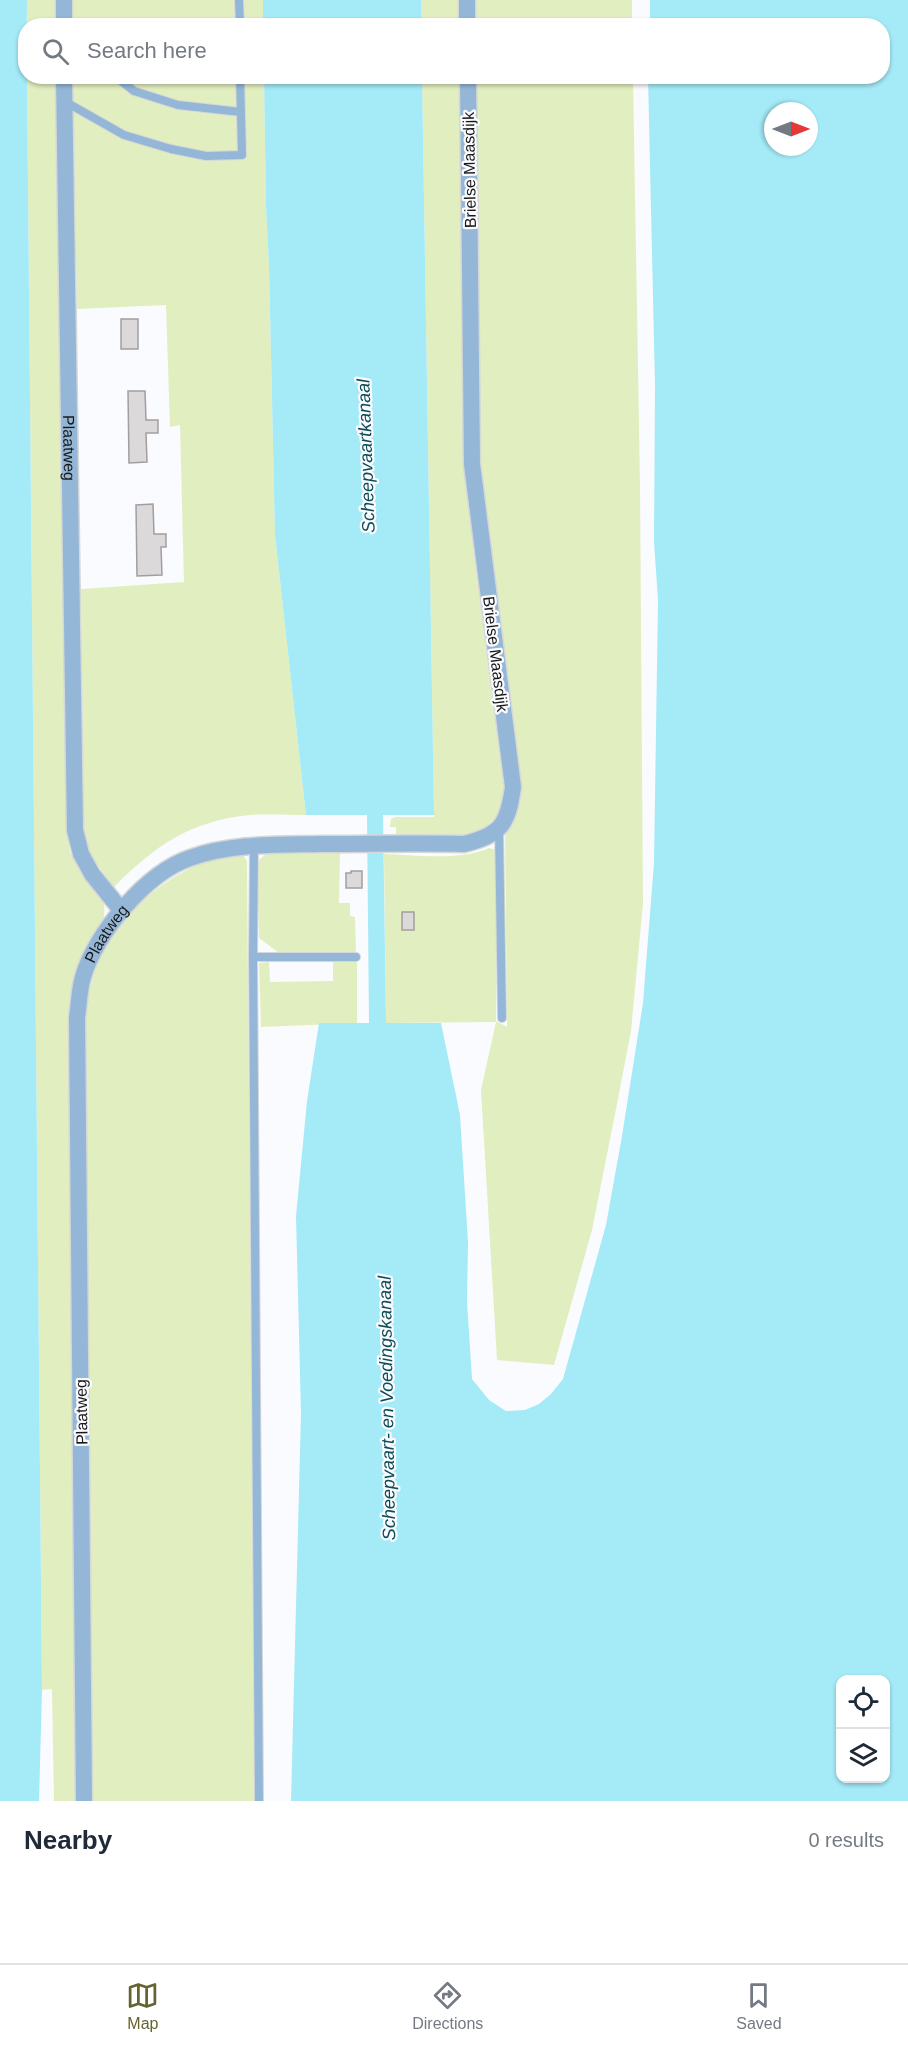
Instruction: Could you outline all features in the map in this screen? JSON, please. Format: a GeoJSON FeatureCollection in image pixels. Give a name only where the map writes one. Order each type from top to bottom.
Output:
{"type":"FeatureCollection","features":[{"type":"Feature","properties":{"kind":"street"},"geometry":{"type":"LineString","coordinates":[[64,0],[64,18]]}},
{"type":"Feature","properties":{"kind":"street"},"geometry":{"type":"LineString","coordinates":[[467,0],[467,18]]}},
{"type":"Feature","properties":{"kind":"street","name":"Plaatweg"},"geometry":{"type":"LineString","coordinates":[[64,84],[75,830],[81,854],[92,874],[122,910],[104,932],[83,977],[77,1018],[84,1801]]}},
{"type":"Feature","properties":{"kind":"street","name":"Brielse Maasdijk"},"geometry":{"type":"LineString","coordinates":[[468,84],[472,464],[513,787],[510,810],[499,829]]}},
{"type":"Feature","properties":{"kind":"street"},"geometry":{"type":"LineString","coordinates":[[122,910],[157,876],[188,858],[217,851],[254,845],[464,844],[483,839],[499,829]]}},
{"type":"Feature","properties":{"kind":"lane"},"geometry":{"type":"LineString","coordinates":[[239,0],[240,18]]}},
{"type":"Feature","properties":{"kind":"lane"},"geometry":{"type":"LineString","coordinates":[[125,84],[134,91],[178,105],[240,112]]}},
{"type":"Feature","properties":{"kind":"lane"},"geometry":{"type":"LineString","coordinates":[[63,101],[124,135],[171,149],[206,156],[242,155],[240,84]]}},
{"type":"Feature","properties":{"kind":"lane"},"geometry":{"type":"LineString","coordinates":[[499,829],[502,1018]]}},
{"type":"Feature","properties":{"kind":"lane"},"geometry":{"type":"LineString","coordinates":[[254,845],[259,1801]]}},
{"type":"Feature","properties":{"kind":"lane"},"geometry":{"type":"LineString","coordinates":[[253,957],[356,957]]}},
{"type":"Feature","properties":{"kind":"green space"},"geometry":{"type":"Polygon","coordinates":[[[27,0],[58,0],[58,18],[27,18],[27,0]]]}},
{"type":"Feature","properties":{"kind":"green space"},"geometry":{"type":"Polygon","coordinates":[[[71,0],[263,0],[263,18],[71,18],[71,0]]]}},
{"type":"Feature","properties":{"kind":"green space"},"geometry":{"type":"Polygon","coordinates":[[[421,0],[461,0],[461,18],[422,18],[421,0]]]}},
{"type":"Feature","properties":{"kind":"green space"},"geometry":{"type":"Polygon","coordinates":[[[474,0],[632,0],[632,18],[474,18],[474,0]]]}},
{"type":"Feature","properties":{"kind":"green space"},"geometry":{"type":"Polygon","coordinates":[[[27,84],[59,84],[68,830],[70,853],[103,901],[104,908],[103,922],[85,955],[79,1801],[54,1801],[52,1690],[42,1690],[27,84]]]}},
{"type":"Feature","properties":{"kind":"green space"},"geometry":{"type":"Polygon","coordinates":[[[73,84],[264,84],[275,535],[306,815],[250,815],[229,818],[192,829],[160,847],[114,887],[86,849],[81,589],[184,582],[180,425],[170,427],[166,305],[77,309],[73,84]]]}},
{"type":"Feature","properties":{"kind":"green space"},"geometry":{"type":"Polygon","coordinates":[[[422,84],[461,84],[465,467],[504,790],[498,816],[476,835],[396,840],[396,827],[390,827],[391,819],[395,817],[434,817],[422,84]]]}},
{"type":"Feature","properties":{"kind":"green space"},"geometry":{"type":"Polygon","coordinates":[[[474,84],[633,84],[640,485],[643,903],[631,1031],[616,1109],[592,1230],[554,1365],[497,1360],[481,1090],[496,1022],[386,1023],[384,854],[451,856],[465,855],[489,848],[496,850],[496,1021],[507,1027],[505,829],[514,811],[482,514],[474,84]]]}},
{"type":"Feature","properties":{"kind":"green space"},"geometry":{"type":"Polygon","coordinates":[[[340,853],[339,903],[350,903],[350,916],[355,917],[356,953],[279,953],[259,938],[257,867],[259,860],[266,854],[340,853]]]}},
{"type":"Feature","properties":{"kind":"green space"},"geometry":{"type":"Polygon","coordinates":[[[242,854],[247,861],[255,1801],[93,1801],[85,1012],[99,959],[107,943],[131,912],[161,886],[193,867],[218,858],[242,854]]]}},
{"type":"Feature","properties":{"kind":"green space"},"geometry":{"type":"Polygon","coordinates":[[[333,961],[357,961],[357,1023],[261,1027],[259,963],[269,962],[270,982],[333,981],[333,961]]]}},
{"type":"Feature","properties":{"kind":"water"},"geometry":{"type":"Polygon","coordinates":[[[0,0],[27,0],[27,18],[18,18],[18,84],[27,84],[42,1690],[39,1801],[0,1801],[0,0]]]}},
{"type":"Feature","properties":{"kind":"water"},"geometry":{"type":"Polygon","coordinates":[[[263,0],[421,0],[422,18],[263,18],[263,0]]]}},
{"type":"Feature","properties":{"kind":"water"},"geometry":{"type":"Polygon","coordinates":[[[650,0],[908,0],[908,1801],[291,1801],[301,1413],[296,1216],[307,1101],[319,1023],[369,1023],[367,815],[306,815],[275,535],[264,84],[422,84],[434,815],[383,815],[386,1023],[441,1023],[460,1115],[468,1243],[467,1302],[472,1379],[489,1400],[506,1411],[525,1410],[539,1404],[563,1379],[606,1225],[622,1136],[643,1003],[654,863],[658,600],[654,542],[655,385],[648,84],[890,84],[890,18],[650,18],[650,0]]]}},
{"type":"Feature","properties":{"kind":"building"},"geometry":{"type":"Polygon","coordinates":[[[121,319],[138,319],[138,349],[121,349],[121,319]]]}},
{"type":"Feature","properties":{"kind":"building"},"geometry":{"type":"Polygon","coordinates":[[[128,391],[145,391],[146,420],[158,420],[158,433],[146,433],[147,462],[129,463],[128,391]]]}},
{"type":"Feature","properties":{"kind":"building"},"geometry":{"type":"Polygon","coordinates":[[[153,504],[154,534],[166,534],[166,547],[161,547],[162,575],[137,576],[136,505],[153,504]]]}},
{"type":"Feature","properties":{"kind":"building"},"geometry":{"type":"Polygon","coordinates":[[[351,871],[362,871],[362,888],[346,888],[346,873],[351,873],[351,871]]]}},
{"type":"Feature","properties":{"kind":"building"},"geometry":{"type":"Polygon","coordinates":[[[402,912],[414,912],[414,930],[402,930],[402,912]]]}},
{"type":"Feature","properties":{"kind":"water label","name":"Scheepvaartkanaal"},"geometry":{"type":"Point","coordinates":[366,456]}},
{"type":"Feature","properties":{"kind":"water label","name":"Scheepvaart- en Voedingskanaal"},"geometry":{"type":"Point","coordinates":[387,1408]}}]}
